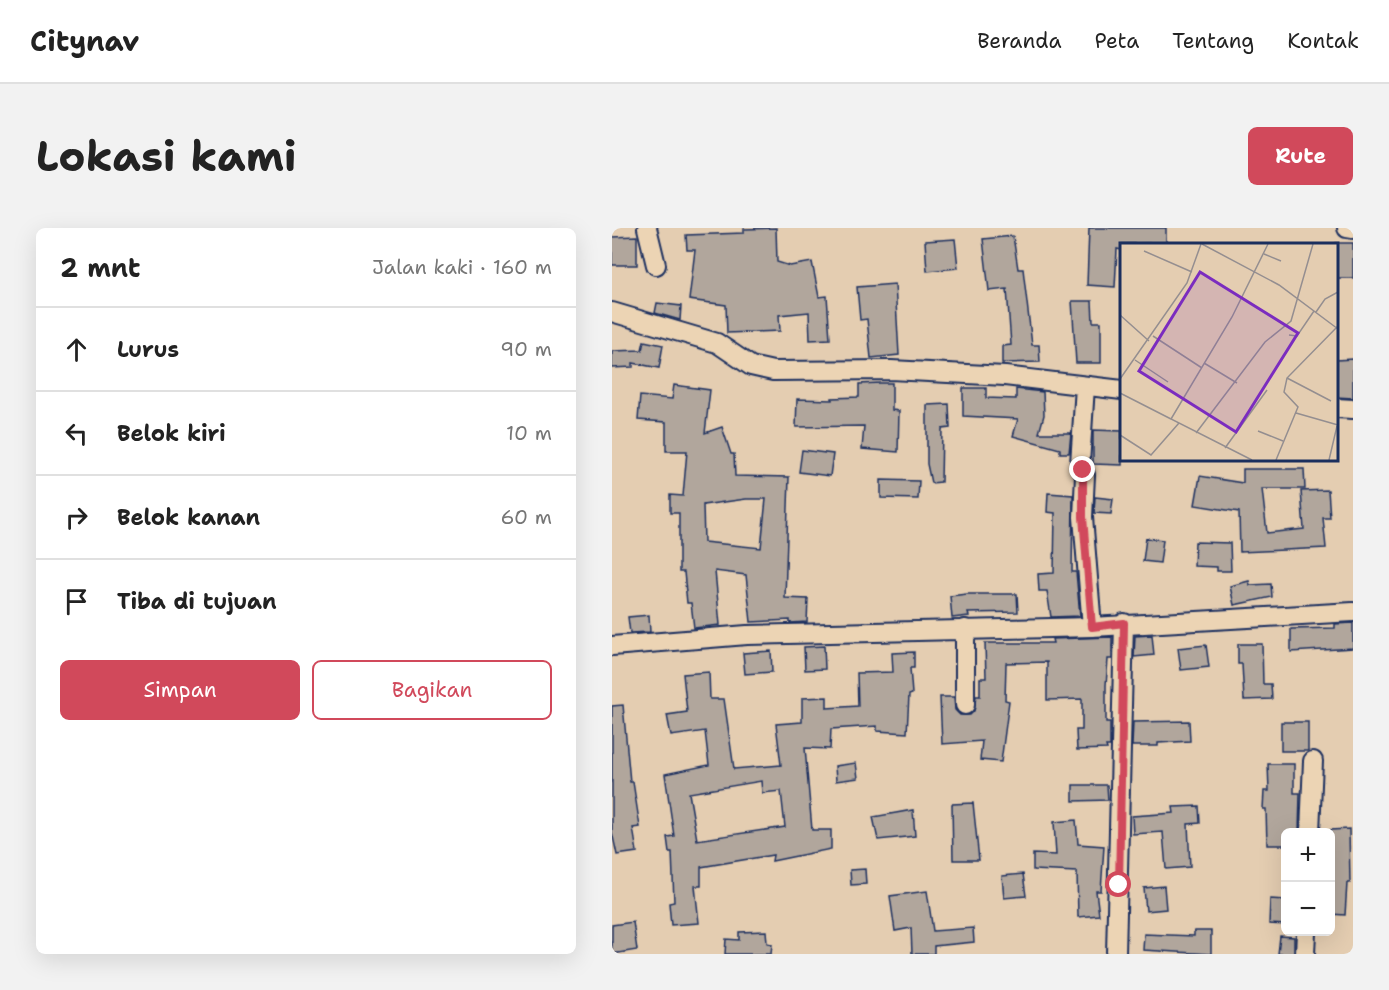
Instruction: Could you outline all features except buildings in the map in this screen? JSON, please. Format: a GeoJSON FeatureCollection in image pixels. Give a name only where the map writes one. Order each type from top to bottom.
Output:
{"type":"FeatureCollection","features":[{"type":"Feature","properties":{"kind":"street"},"geometry":{"type":"LineString","coordinates":[[647,228],[656,265]]}},
{"type":"Feature","properties":{"kind":"street"},"geometry":{"type":"LineString","coordinates":[[1347,228],[1353,229]]}},
{"type":"Feature","properties":{"kind":"street"},"geometry":{"type":"LineString","coordinates":[[612,312],[717,343],[751,366],[773,370],[891,370],[982,375],[1120,390]]}},
{"type":"Feature","properties":{"kind":"street"},"geometry":{"type":"LineString","coordinates":[[1085,386],[1080,464],[1085,475],[1083,517],[1092,627]]}},
{"type":"Feature","properties":{"kind":"street"},"geometry":{"type":"LineString","coordinates":[[1338,408],[1353,409]]}},
{"type":"Feature","properties":{"kind":"street"},"geometry":{"type":"LineString","coordinates":[[612,646],[747,636],[1092,627],[1124,623],[1353,612]]}},
{"type":"Feature","properties":{"kind":"street"},"geometry":{"type":"LineString","coordinates":[[1116,954],[1124,623]]}},
{"type":"Feature","properties":{"kind":"street"},"geometry":{"type":"LineString","coordinates":[[965,629],[965,705]]}},
{"type":"Feature","properties":{"kind":"street"},"geometry":{"type":"LineString","coordinates":[[1310,828],[1312,761]]}},
{"type":"Feature","properties":{"kind":"street"},"geometry":{"type":"LineString","coordinates":[[1305,954],[1306,936]]}},
{"type":"Feature","properties":{"kind":"route"},"geometry":{"type":"LineString","coordinates":[[1083,470],[1085,475],[1083,517],[1092,627],[1124,623],[1119,885]]}}]}
